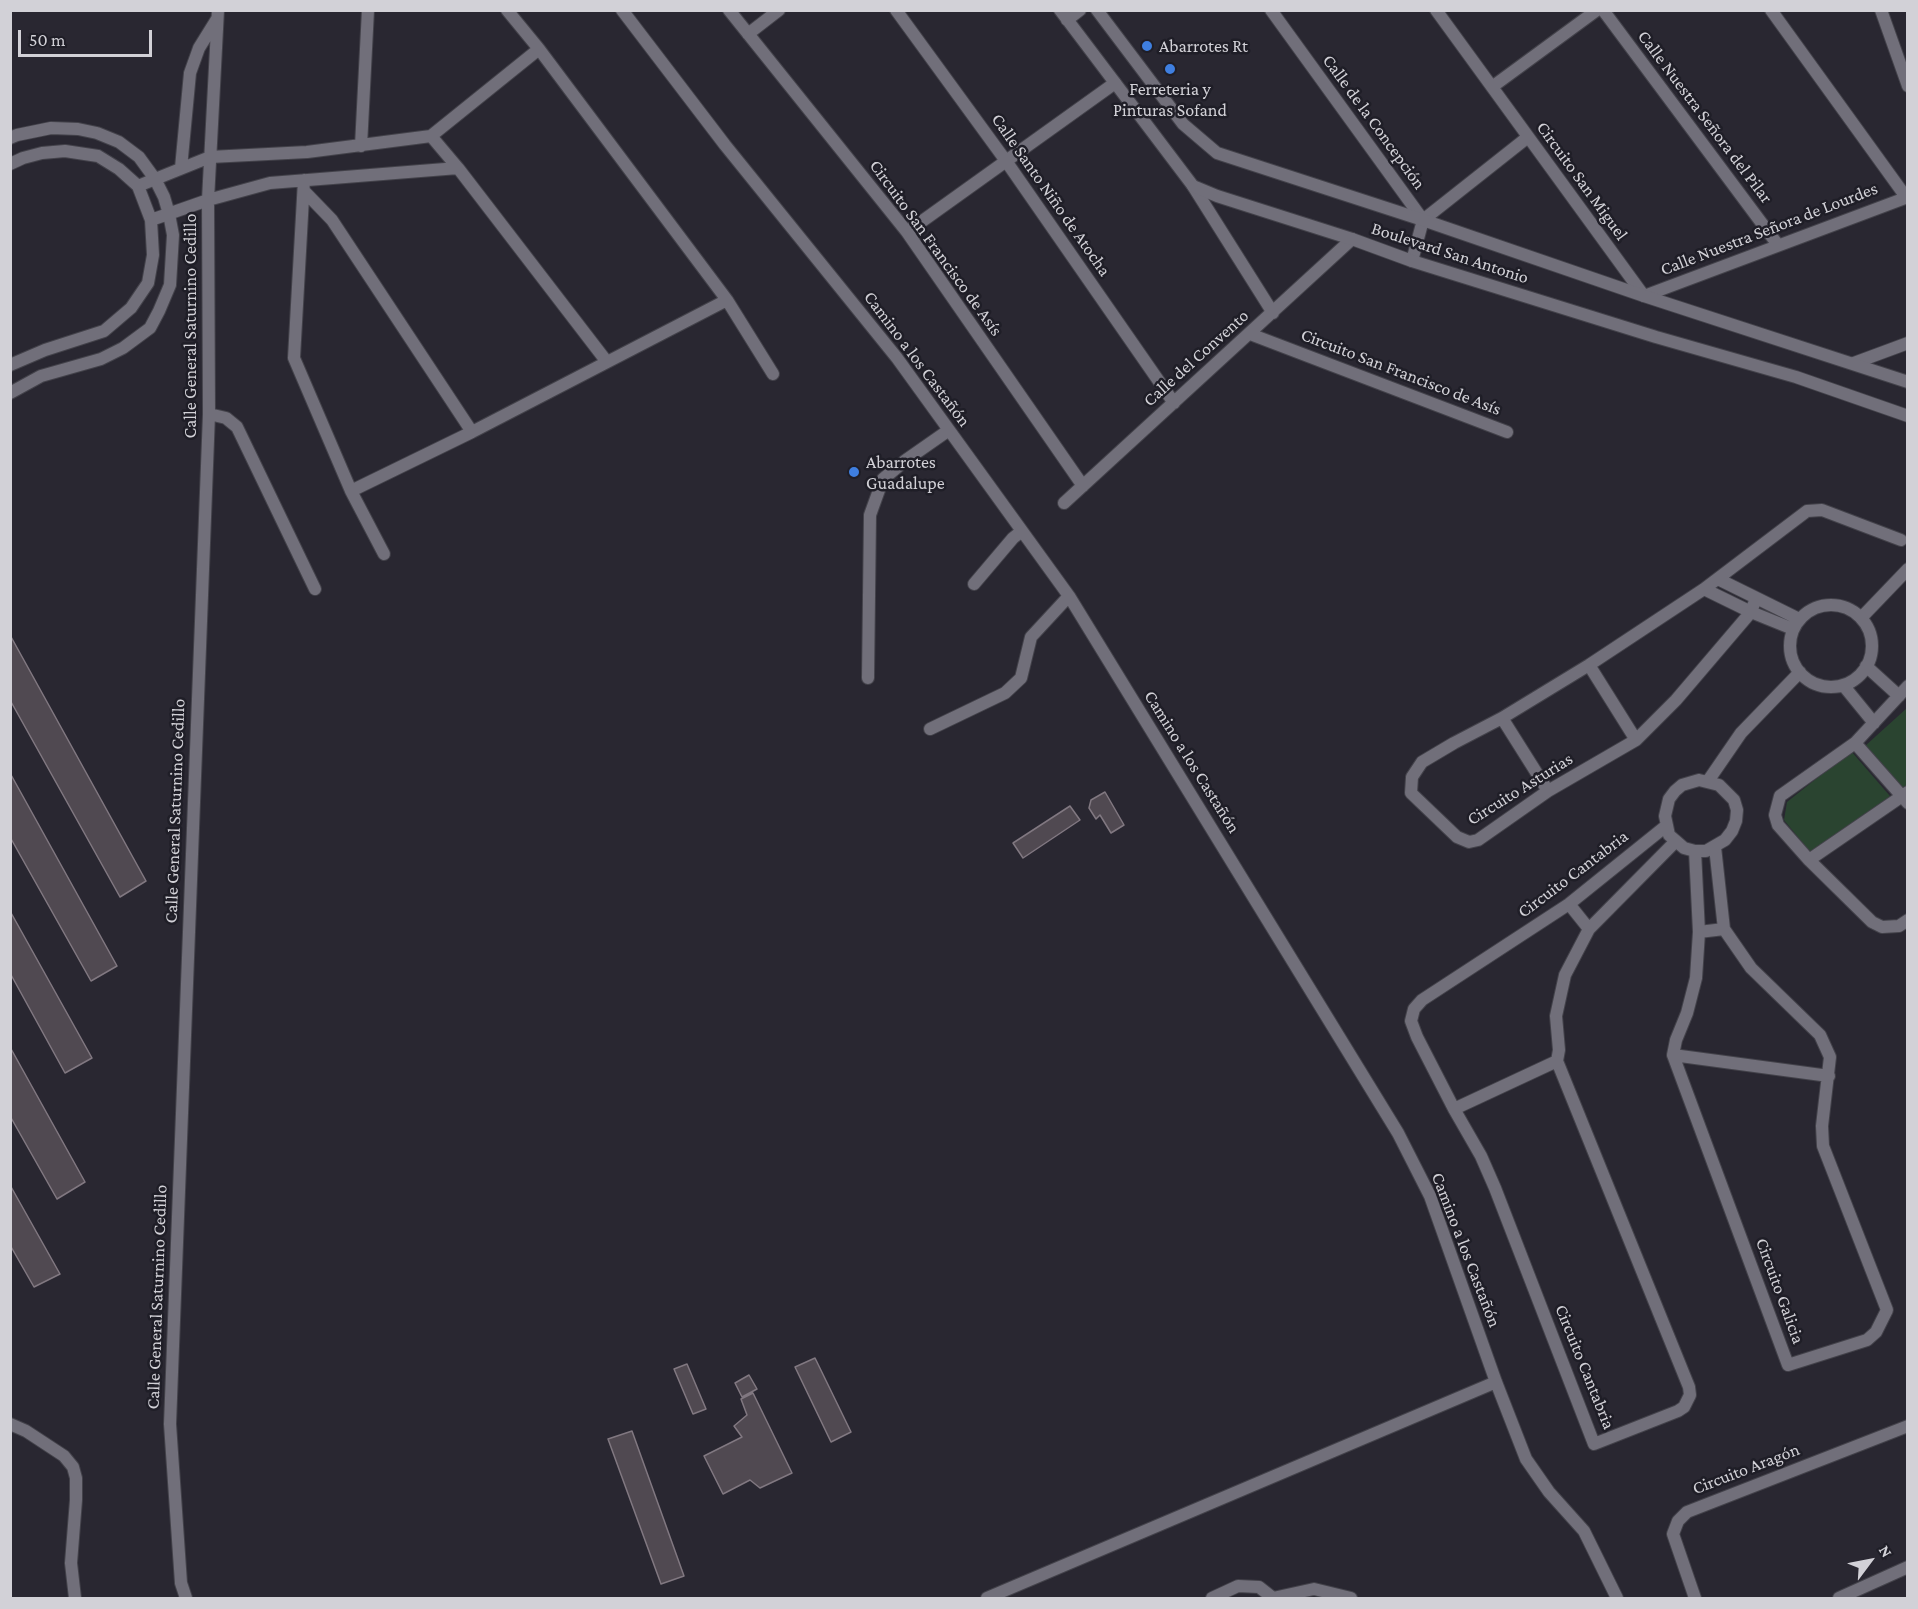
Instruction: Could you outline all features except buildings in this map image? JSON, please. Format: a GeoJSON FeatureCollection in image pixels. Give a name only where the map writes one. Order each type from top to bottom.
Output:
{"type":"FeatureCollection","features":[{"type":"Feature","properties":{"kind":"street"},"geometry":{"type":"LineString","coordinates":[[361,146],[368,10]]}},
{"type":"Feature","properties":{"kind":"street"},"geometry":{"type":"LineString","coordinates":[[507,10],[539,49],[727,300],[773,374]]}},
{"type":"Feature","properties":{"kind":"street","name":"Camino a los Castañón"},"geometry":{"type":"LineString","coordinates":[[622,10],[725,145],[897,358],[1069,596],[1398,1133],[1431,1196],[1496,1383],[1526,1459],[1584,1532],[1617,1599]]}},
{"type":"Feature","properties":{"kind":"street","name":"Circuito San Francisco de Asís"},"geometry":{"type":"LineString","coordinates":[[729,10],[907,232],[1083,486]]}},
{"type":"Feature","properties":{"kind":"street"},"geometry":{"type":"LineString","coordinates":[[748,34],[779,10]]}},
{"type":"Feature","properties":{"kind":"street","name":"Calle Santo Niño de Atocha"},"geometry":{"type":"LineString","coordinates":[[896,10],[1006,161],[1174,403]]}},
{"type":"Feature","properties":{"kind":"street"},"geometry":{"type":"LineString","coordinates":[[1080,10],[1064,15],[1193,186],[1273,313]]}},
{"type":"Feature","properties":{"kind":"street","name":"Boulevard San Antonio"},"geometry":{"type":"LineString","coordinates":[[1097,10],[1183,124],[1217,153],[1908,382]]}},
{"type":"Feature","properties":{"kind":"street","name":"Calle de la Concepción"},"geometry":{"type":"LineString","coordinates":[[1271,10],[1423,220]]}},
{"type":"Feature","properties":{"kind":"street","name":"Circuito San Miguel"},"geometry":{"type":"LineString","coordinates":[[1436,10],[1644,296]]}},
{"type":"Feature","properties":{"kind":"street"},"geometry":{"type":"LineString","coordinates":[[1492,87],[1597,10]]}},
{"type":"Feature","properties":{"kind":"street","name":"Calle Nuestra Señora del Pilar"},"geometry":{"type":"LineString","coordinates":[[1603,10],[1778,245]]}},
{"type":"Feature","properties":{"kind":"street"},"geometry":{"type":"LineString","coordinates":[[1771,10],[1907,197]]}},
{"type":"Feature","properties":{"kind":"street"},"geometry":{"type":"LineString","coordinates":[[1881,10],[1908,86]]}},
{"type":"Feature","properties":{"kind":"street"},"geometry":{"type":"LineString","coordinates":[[181,168],[190,73],[199,48],[217,13]]}},
{"type":"Feature","properties":{"kind":"street","name":"Calle General Saturnino Cedillo"},"geometry":{"type":"LineString","coordinates":[[186,1599],[181,1582],[170,1424],[209,414],[208,200],[217,13]]}},
{"type":"Feature","properties":{"kind":"street"},"geometry":{"type":"LineString","coordinates":[[138,186],[210,157],[307,152],[432,136],[539,49]]}},
{"type":"Feature","properties":{"kind":"street"},"geometry":{"type":"LineString","coordinates":[[907,232],[1115,83]]}},
{"type":"Feature","properties":{"kind":"street"},"geometry":{"type":"LineString","coordinates":[[10,138],[51,128],[78,129],[97,133],[119,142],[139,157],[155,179],[170,214],[172,235],[170,285],[150,328],[123,348],[101,359],[41,376],[10,393]]}},
{"type":"Feature","properties":{"kind":"street"},"geometry":{"type":"LineString","coordinates":[[432,136],[607,362]]}},
{"type":"Feature","properties":{"kind":"street"},"geometry":{"type":"LineString","coordinates":[[1412,261],[1423,220],[1528,137]]}},
{"type":"Feature","properties":{"kind":"street"},"geometry":{"type":"LineString","coordinates":[[10,164],[42,153],[65,151],[98,156],[119,169],[138,186],[151,220],[153,255],[148,283],[131,308],[104,331],[45,350],[10,365]]}},
{"type":"Feature","properties":{"kind":"street"},"geometry":{"type":"LineString","coordinates":[[151,220],[208,200],[270,183],[304,185],[458,168]]}},
{"type":"Feature","properties":{"kind":"street"},"geometry":{"type":"LineString","coordinates":[[304,185],[332,220],[472,432]]}},
{"type":"Feature","properties":{"kind":"street"},"geometry":{"type":"LineString","coordinates":[[304,185],[294,358],[351,491],[384,554]]}},
{"type":"Feature","properties":{"kind":"street","name":"Boulevard San Antonio"},"geometry":{"type":"LineString","coordinates":[[1193,186],[1412,261],[1656,337],[1796,377],[1908,416]]}},
{"type":"Feature","properties":{"kind":"street","name":"Calle Nuestra Señora de Lourdes"},"geometry":{"type":"LineString","coordinates":[[1644,296],[1907,197]]}},
{"type":"Feature","properties":{"kind":"street","name":"Calle del Convento"},"geometry":{"type":"LineString","coordinates":[[1064,503],[1352,239]]}},
{"type":"Feature","properties":{"kind":"street"},"geometry":{"type":"LineString","coordinates":[[351,491],[472,432],[727,300]]}},
{"type":"Feature","properties":{"kind":"street","name":"Circuito San Francisco de Asís"},"geometry":{"type":"LineString","coordinates":[[1250,334],[1506,432]]}},
{"type":"Feature","properties":{"kind":"street"},"geometry":{"type":"LineString","coordinates":[[1854,363],[1908,343]]}},
{"type":"Feature","properties":{"kind":"street"},"geometry":{"type":"LineString","coordinates":[[209,414],[226,418],[237,427],[315,589]]}},
{"type":"Feature","properties":{"kind":"street"},"geometry":{"type":"LineString","coordinates":[[868,678],[870,515],[883,479],[949,430]]}},
{"type":"Feature","properties":{"kind":"street","name":"Circuito Asturias"},"geometry":{"type":"LineString","coordinates":[[1756,598],[1751,612],[1676,700],[1636,740],[1548,791],[1478,840],[1469,842],[1457,837],[1411,794],[1412,777],[1422,762],[1502,718],[1589,665],[1704,589],[1807,511],[1822,510],[1901,540]]}},
{"type":"Feature","properties":{"kind":"street"},"geometry":{"type":"LineString","coordinates":[[975,584],[1013,538],[1022,531]]}},
{"type":"Feature","properties":{"kind":"street"},"geometry":{"type":"LineString","coordinates":[[1861,618],[1908,569]]}},
{"type":"Feature","properties":{"kind":"street"},"geometry":{"type":"LineString","coordinates":[[1718,579],[1756,598],[1796,624]]}},
{"type":"Feature","properties":{"kind":"street"},"geometry":{"type":"LineString","coordinates":[[1704,589],[1751,612],[1796,624]]}},
{"type":"Feature","properties":{"kind":"street"},"geometry":{"type":"LineString","coordinates":[[930,729],[1005,693],[1021,678],[1030,637],[1069,596]]}},
{"type":"Feature","properties":{"kind":"street"},"geometry":{"type":"LineString","coordinates":[[1825,605],[1844,607],[1861,618],[1867,627],[1872,646],[1870,657],[1860,674],[1843,685],[1831,687],[1819,685],[1800,672],[1792,657],[1790,640],[1796,624],[1806,613],[1825,605]]}},
{"type":"Feature","properties":{"kind":"street"},"geometry":{"type":"LineString","coordinates":[[1589,665],[1636,740]]}},
{"type":"Feature","properties":{"kind":"street"},"geometry":{"type":"LineString","coordinates":[[1866,666],[1899,696]]}},
{"type":"Feature","properties":{"kind":"street"},"geometry":{"type":"LineString","coordinates":[[1708,781],[1741,733],[1800,672]]}},
{"type":"Feature","properties":{"kind":"street"},"geometry":{"type":"LineString","coordinates":[[1843,685],[1874,723]]}},
{"type":"Feature","properties":{"kind":"street"},"geometry":{"type":"LineString","coordinates":[[1908,686],[1855,743],[1780,796],[1775,815],[1778,825],[1809,860],[1872,922],[1882,927],[1899,926],[1908,920]]}},
{"type":"Feature","properties":{"kind":"street"},"geometry":{"type":"LineString","coordinates":[[1502,718],[1548,791]]}},
{"type":"Feature","properties":{"kind":"street"},"geometry":{"type":"LineString","coordinates":[[1809,860],[1906,797],[1855,743]]}},
{"type":"Feature","properties":{"kind":"street"},"geometry":{"type":"LineString","coordinates":[[1708,781],[1719,785],[1734,800],[1737,810],[1736,821],[1725,840],[1706,851],[1695,851],[1684,848],[1669,835],[1666,826],[1666,807],[1675,791],[1690,782],[1708,781]]}},
{"type":"Feature","properties":{"kind":"street","name":"Circuito Cantabria"},"geometry":{"type":"LineString","coordinates":[[1666,826],[1569,904],[1422,999],[1414,1009],[1411,1021],[1454,1109],[1481,1156],[1495,1188],[1594,1444],[1678,1411],[1684,1407],[1690,1395],[1689,1387],[1557,1061],[1559,1050],[1556,1016],[1565,975],[1589,929],[1676,841]]}},
{"type":"Feature","properties":{"kind":"street","name":"Circuito Galicia"},"geometry":{"type":"LineString","coordinates":[[1673,1054],[1788,1365],[1867,1340],[1876,1332],[1887,1310],[1823,1146],[1822,1126],[1830,1056],[1820,1035],[1751,968],[1724,929],[1715,847]]}},
{"type":"Feature","properties":{"kind":"street"},"geometry":{"type":"LineString","coordinates":[[1695,851],[1699,932],[1696,978],[1673,1054],[1829,1076]]}},
{"type":"Feature","properties":{"kind":"street"},"geometry":{"type":"LineString","coordinates":[[1569,904],[1589,929]]}},
{"type":"Feature","properties":{"kind":"street"},"geometry":{"type":"LineString","coordinates":[[1699,932],[1724,929]]}},
{"type":"Feature","properties":{"kind":"street"},"geometry":{"type":"LineString","coordinates":[[1454,1109],[1557,1061]]}},
{"type":"Feature","properties":{"kind":"street"},"geometry":{"type":"LineString","coordinates":[[987,1599],[1496,1383]]}},
{"type":"Feature","properties":{"kind":"street"},"geometry":{"type":"LineString","coordinates":[[10,1424],[26,1431],[64,1456],[73,1467],[76,1478],[76,1500],[71,1563],[75,1599]]}},
{"type":"Feature","properties":{"kind":"street","name":"Circuito Aragón"},"geometry":{"type":"LineString","coordinates":[[1695,1599],[1673,1534],[1678,1521],[1687,1512],[1908,1426]]}},
{"type":"Feature","properties":{"kind":"street"},"geometry":{"type":"LineString","coordinates":[[1839,1599],[1908,1567]]}},
{"type":"Feature","properties":{"kind":"street"},"geometry":{"type":"LineString","coordinates":[[1212,1599],[1238,1586],[1259,1587],[1273,1598],[1314,1589],[1352,1599]]}},
{"type":"Feature","properties":{"kind":"green space"},"geometry":{"type":"Polygon","coordinates":[[[1907,708],[1907,790],[1906,791],[1865,746],[1907,708]]]}},
{"type":"Feature","properties":{"kind":"green space"},"geometry":{"type":"Polygon","coordinates":[[[1851,751],[1896,803],[1811,853],[1784,820],[1787,802],[1851,751]]]}},
{"type":"Feature","properties":{"kind":"place","name":"Abarrotes Rt"},"geometry":{"type":"Point","coordinates":[1147,46]}},
{"type":"Feature","properties":{"kind":"place","name":"Ferreteria y Pinturas Sofand"},"geometry":{"type":"Point","coordinates":[1170,69]}},
{"type":"Feature","properties":{"kind":"place","name":"Abarrotes Guadalupe"},"geometry":{"type":"Point","coordinates":[854,472]}}]}
